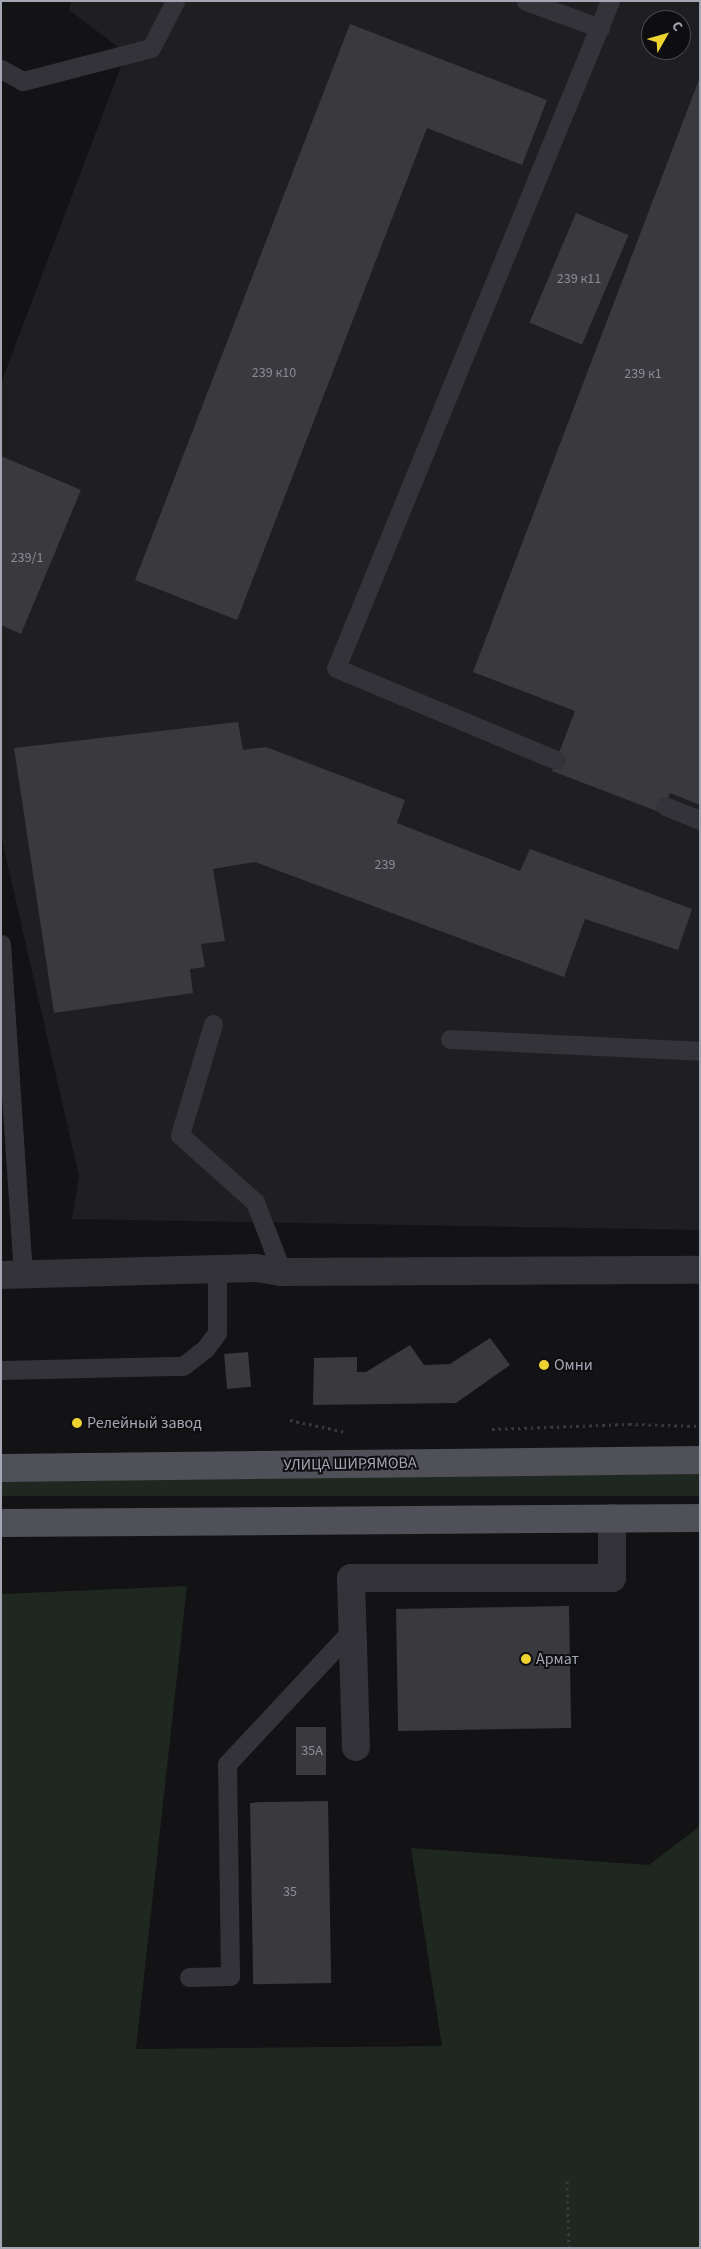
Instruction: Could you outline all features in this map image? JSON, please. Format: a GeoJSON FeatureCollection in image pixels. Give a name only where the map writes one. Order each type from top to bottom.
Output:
{"type":"FeatureCollection","features":[{"type":"Feature","properties":{"kind":"main road","name":"УЛИЦА ШИРЯМОВА"},"geometry":{"type":"LineString","coordinates":[[1,1468],[700,1460]]}},
{"type":"Feature","properties":{"kind":"main road"},"geometry":{"type":"LineString","coordinates":[[1,1523],[700,1518]]}},
{"type":"Feature","properties":{"kind":"street"},"geometry":{"type":"LineString","coordinates":[[12,1275],[256,1268],[282,1272],[700,1270]]}},
{"type":"Feature","properties":{"kind":"street"},"geometry":{"type":"LineString","coordinates":[[356,1747],[351,1578],[612,1578],[612,1518]]}},
{"type":"Feature","properties":{"kind":"lane"},"geometry":{"type":"LineString","coordinates":[[1,69],[22,81],[151,48],[175,1]]}},
{"type":"Feature","properties":{"kind":"lane"},"geometry":{"type":"LineString","coordinates":[[526,1],[600,28]]}},
{"type":"Feature","properties":{"kind":"lane"},"geometry":{"type":"LineString","coordinates":[[556,760],[336,668],[610,1]]}},
{"type":"Feature","properties":{"kind":"lane"},"geometry":{"type":"LineString","coordinates":[[665,806],[700,820]]}},
{"type":"Feature","properties":{"kind":"lane"},"geometry":{"type":"LineString","coordinates":[[1,944],[12,1275]]}},
{"type":"Feature","properties":{"kind":"lane"},"geometry":{"type":"LineString","coordinates":[[213,1024],[180,1134],[255,1202],[282,1272]]}},
{"type":"Feature","properties":{"kind":"lane"},"geometry":{"type":"LineString","coordinates":[[450,1039],[700,1051]]}},
{"type":"Feature","properties":{"kind":"lane"},"geometry":{"type":"LineString","coordinates":[[1,1370],[183,1366],[205,1348],[217,1333],[217,1269]]}},
{"type":"Feature","properties":{"kind":"lane"},"geometry":{"type":"LineString","coordinates":[[190,1976],[230,1976],[227,1764],[352,1629]]}},
{"type":"Feature","properties":{"kind":"path"},"geometry":{"type":"LineString","coordinates":[[290,1420],[352,1433]]}},
{"type":"Feature","properties":{"kind":"path"},"geometry":{"type":"LineString","coordinates":[[490,1430],[629,1424],[700,1426]]}},
{"type":"Feature","properties":{"kind":"path"},"geometry":{"type":"LineString","coordinates":[[567,2181],[569,2248]]}},
{"type":"Feature","properties":{"kind":"shaded area"},"geometry":{"type":"Polygon","coordinates":[[[71,1],[700,1],[700,1230],[72,1219],[79,1176],[1,836],[1,383],[126,53],[69,10],[71,1]]]}},
{"type":"Feature","properties":{"kind":"shaded area"},"geometry":{"type":"Polygon","coordinates":[[[1,1473],[700,1473],[700,1496],[1,1496],[1,1473]]]}},
{"type":"Feature","properties":{"kind":"shaded area"},"geometry":{"type":"Polygon","coordinates":[[[187,1586],[136,2049],[442,2046],[411,1848],[649,1865],[700,1826],[700,2248],[1,2248],[1,1594],[187,1586]]]}},
{"type":"Feature","properties":{"kind":"building"},"geometry":{"type":"Polygon","coordinates":[[[350,24],[547,100],[522,165],[427,128],[237,620],[135,580],[350,24]]]}},
{"type":"Feature","properties":{"kind":"building"},"geometry":{"type":"Polygon","coordinates":[[[700,77],[700,805],[670,793],[662,813],[552,771],[575,711],[473,672],[700,77]]]}},
{"type":"Feature","properties":{"kind":"building"},"geometry":{"type":"Polygon","coordinates":[[[576,213],[628,235],[582,345],[530,323],[576,213]]]}},
{"type":"Feature","properties":{"kind":"building"},"geometry":{"type":"Polygon","coordinates":[[[1,456],[81,490],[21,634],[1,625],[1,456]]]}},
{"type":"Feature","properties":{"kind":"building"},"geometry":{"type":"Polygon","coordinates":[[[238,722],[243,750],[266,747],[405,800],[397,823],[520,871],[530,849],[692,909],[678,950],[585,919],[564,977],[255,862],[213,869],[225,941],[201,944],[205,967],[190,969],[193,993],[54,1013],[14,748],[238,722]]]}},
{"type":"Feature","properties":{"kind":"building"},"geometry":{"type":"Polygon","coordinates":[[[490,1338],[510,1365],[456,1403],[313,1405],[314,1358],[357,1357],[357,1372],[366,1372],[410,1345],[424,1365],[450,1364],[490,1338]]]}},
{"type":"Feature","properties":{"kind":"building"},"geometry":{"type":"Polygon","coordinates":[[[248,1352],[251,1387],[227,1389],[224,1354],[248,1352]]]}},
{"type":"Feature","properties":{"kind":"building"},"geometry":{"type":"Polygon","coordinates":[[[569,1606],[571,1728],[398,1731],[396,1609],[569,1606]]]}},
{"type":"Feature","properties":{"kind":"building"},"geometry":{"type":"Polygon","coordinates":[[[296,1727],[326,1727],[326,1775],[296,1775],[296,1727]]]}},
{"type":"Feature","properties":{"kind":"building"},"geometry":{"type":"Polygon","coordinates":[[[328,1801],[331,1983],[253,1984],[250,1802],[328,1801]]]}},
{"type":"Feature","properties":{"kind":"place","name":"Омни"},"geometry":{"type":"Point","coordinates":[544,1365]}},
{"type":"Feature","properties":{"kind":"place","name":"Релейный завод"},"geometry":{"type":"Point","coordinates":[77,1423]}},
{"type":"Feature","properties":{"kind":"place","name":"Армат"},"geometry":{"type":"Point","coordinates":[526,1659]}}]}
